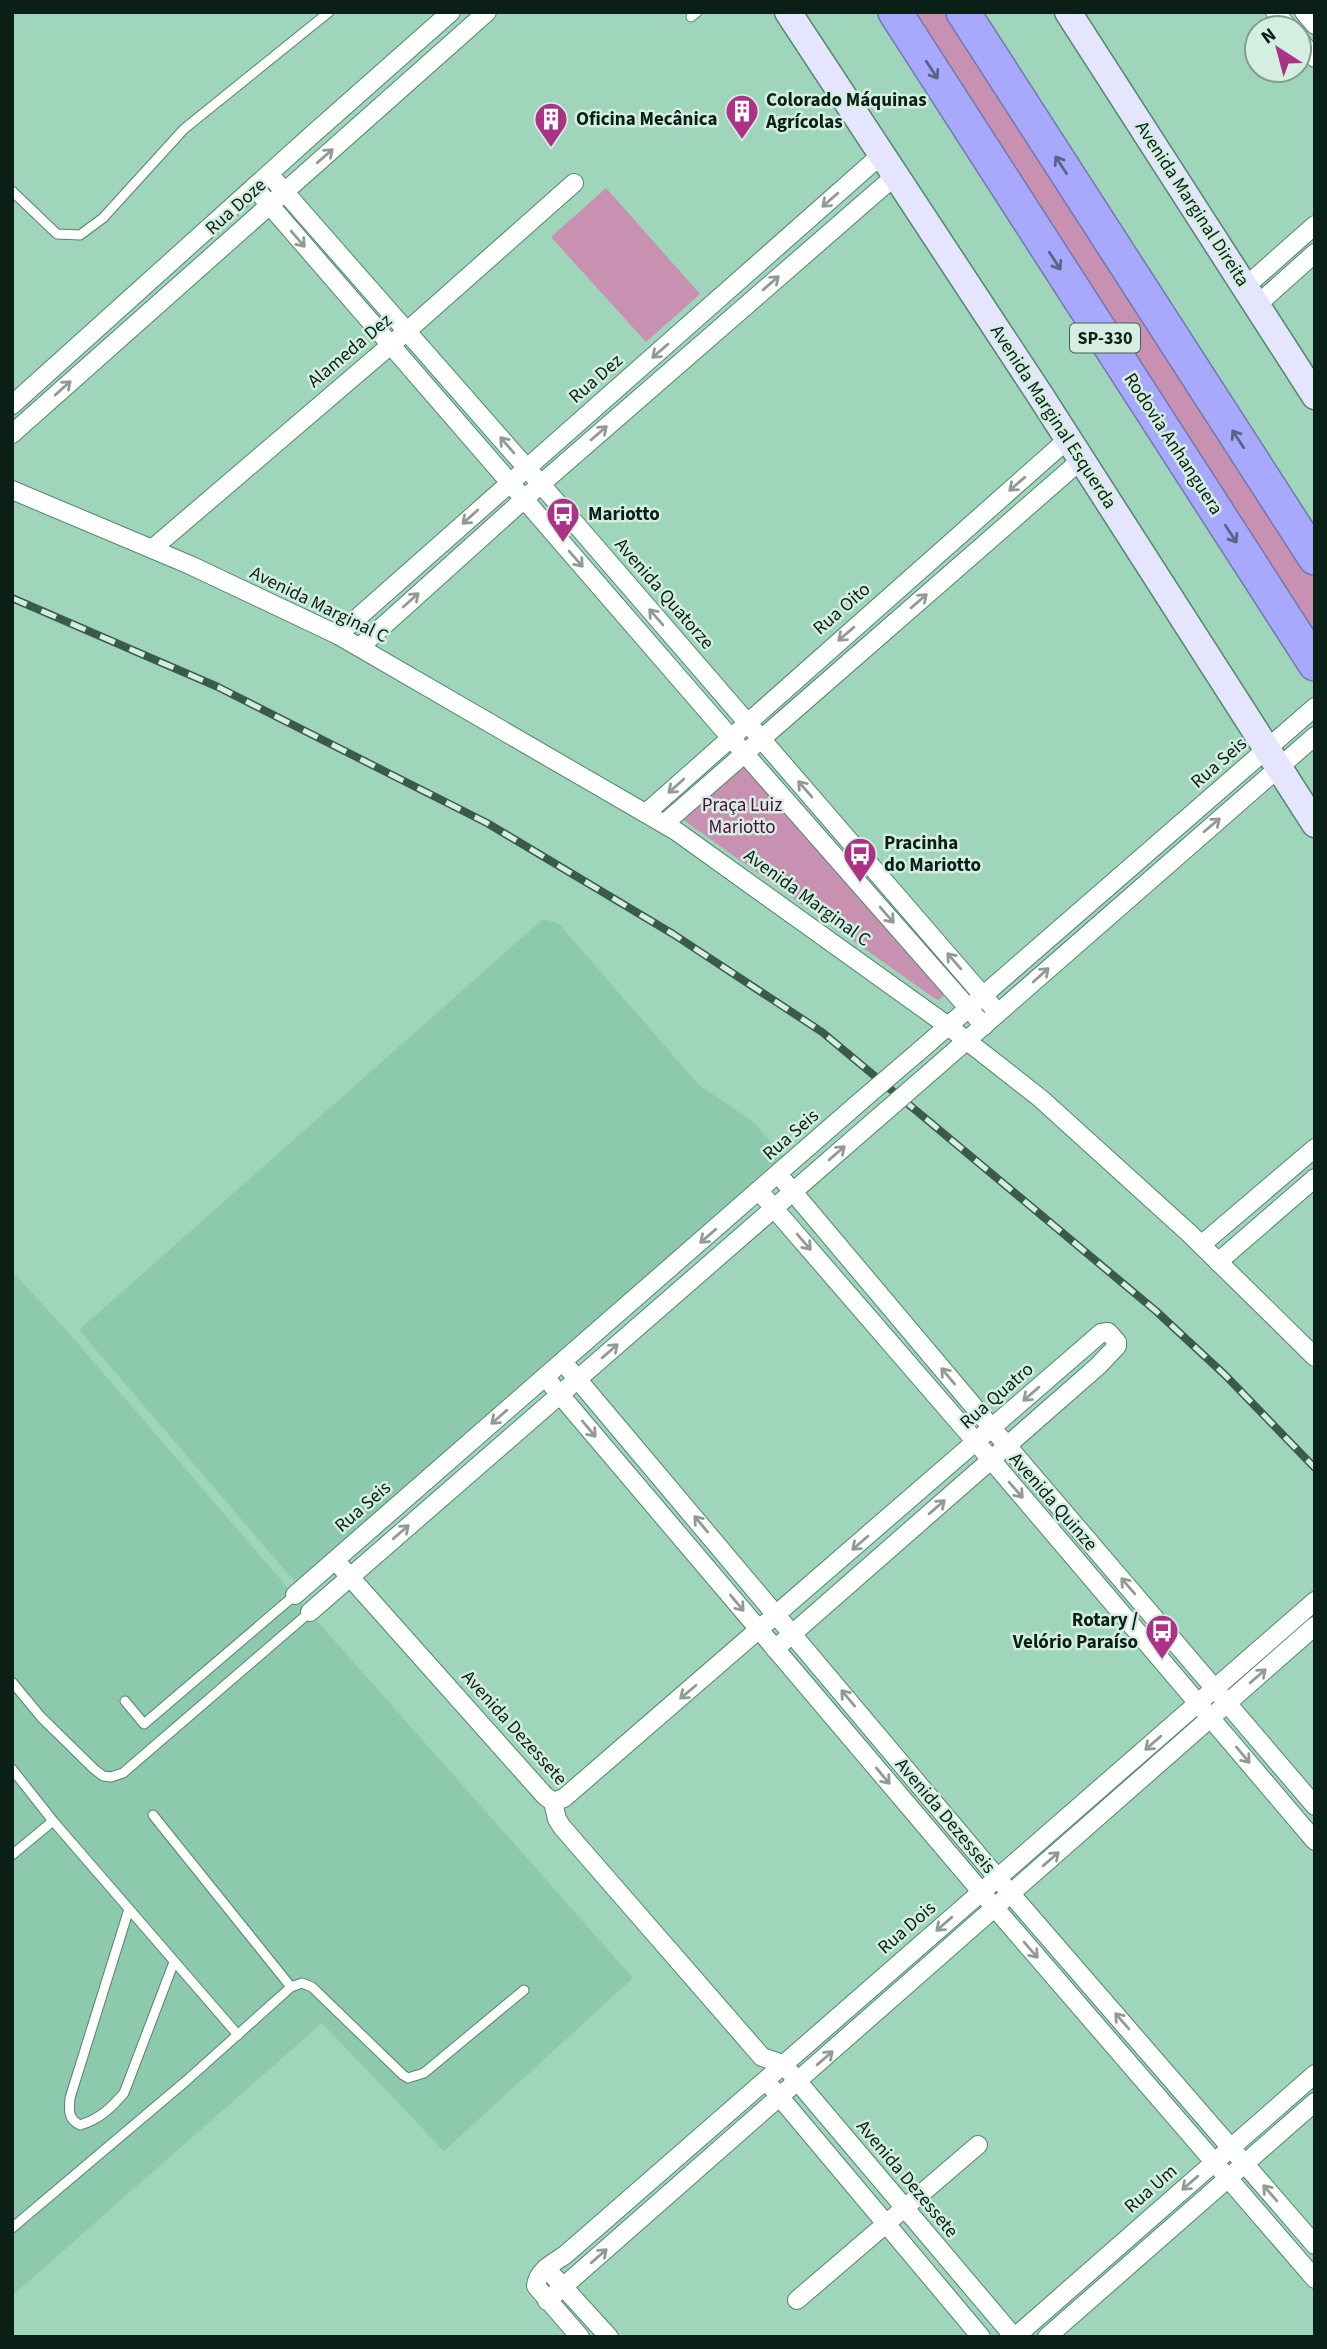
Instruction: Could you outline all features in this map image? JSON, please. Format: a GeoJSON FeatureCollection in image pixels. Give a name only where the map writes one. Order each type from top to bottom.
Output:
{"type":"FeatureCollection","features":[{"type":"Feature","properties":{"kind":"highway","name":"Rodovia Anhanguera"},"geometry":{"type":"LineString","coordinates":[[895,12],[1315,664]]}},
{"type":"Feature","properties":{"kind":"highway","name":"SP-330"},"geometry":{"type":"LineString","coordinates":[[963,12],[1315,558]]}},
{"type":"Feature","properties":{"kind":"main road","name":"Avenida Marginal Esquerda"},"geometry":{"type":"LineString","coordinates":[[788,12],[1315,824]]}},
{"type":"Feature","properties":{"kind":"main road","name":"Avenida Marginal Direita"},"geometry":{"type":"LineString","coordinates":[[1072,14],[1315,396]]}},
{"type":"Feature","properties":{"kind":"street","name":"Rua Doze"},"geometry":{"type":"LineString","coordinates":[[12,405],[451,12]]}},
{"type":"Feature","properties":{"kind":"street","name":"Rua Doze"},"geometry":{"type":"LineString","coordinates":[[12,434],[487,12]]}},
{"type":"Feature","properties":{"kind":"street"},"geometry":{"type":"LineString","coordinates":[[1304,12],[1315,25]]}},
{"type":"Feature","properties":{"kind":"street","name":"Rua Dez"},"geometry":{"type":"LineString","coordinates":[[338,635],[509,482],[888,165]]}},
{"type":"Feature","properties":{"kind":"street"},"geometry":{"type":"LineString","coordinates":[[361,646],[888,165]]}},
{"type":"Feature","properties":{"kind":"street","name":"Avenida Quatorze"},"geometry":{"type":"LineString","coordinates":[[269,173],[998,1013]]}},
{"type":"Feature","properties":{"kind":"street","name":"Alameda Dez"},"geometry":{"type":"LineString","coordinates":[[152,549],[407,331],[574,183]]}},
{"type":"Feature","properties":{"kind":"street"},"geometry":{"type":"LineString","coordinates":[[254,187],[984,1026]]}},
{"type":"Feature","properties":{"kind":"street"},"geometry":{"type":"LineString","coordinates":[[1251,296],[1315,225]]}},
{"type":"Feature","properties":{"kind":"street"},"geometry":{"type":"LineString","coordinates":[[1251,296],[1315,253]]}},
{"type":"Feature","properties":{"kind":"street"},"geometry":{"type":"LineString","coordinates":[[665,824],[746,753],[1074,449]]}},
{"type":"Feature","properties":{"kind":"street","name":"Rua Oito"},"geometry":{"type":"LineString","coordinates":[[646,813],[747,722],[1074,449]]}},
{"type":"Feature","properties":{"kind":"street","name":"Avenida Marginal C"},"geometry":{"type":"LineString","coordinates":[[12,490],[152,549],[361,646],[665,824],[948,1026],[1040,1098],[1201,1245],[1315,1357]]}},
{"type":"Feature","properties":{"kind":"street","name":"Rua Seis"},"geometry":{"type":"LineString","coordinates":[[310,1612],[984,1026],[1273,759],[1315,707]]}},
{"type":"Feature","properties":{"kind":"street","name":"Rua Seis"},"geometry":{"type":"LineString","coordinates":[[295,1595],[983,995],[1273,759],[1315,736]]}},
{"type":"Feature","properties":{"kind":"street"},"geometry":{"type":"LineString","coordinates":[[1201,1245],[1315,1148]]}},
{"type":"Feature","properties":{"kind":"street","name":"Avenida Quinze"},"geometry":{"type":"LineString","coordinates":[[778,1174],[1315,1806]]}},
{"type":"Feature","properties":{"kind":"street"},"geometry":{"type":"LineString","coordinates":[[1218,1262],[1315,1178]]}},
{"type":"Feature","properties":{"kind":"street","name":"Avenida Quinze"},"geometry":{"type":"LineString","coordinates":[[759,1191],[1315,1840]]}},
{"type":"Feature","properties":{"kind":"street","name":"Rua Quatro"},"geometry":{"type":"LineString","coordinates":[[554,1801],[564,1798],[1101,1333],[1108,1332],[1117,1342],[1117,1346],[1098,1366],[775,1649]]}},
{"type":"Feature","properties":{"kind":"street"},"geometry":{"type":"LineString","coordinates":[[1083,1349],[1098,1366]]}},
{"type":"Feature","properties":{"kind":"street","name":"Avenida Dezesseis"},"geometry":{"type":"LineString","coordinates":[[563,1362],[1011,1894],[1315,2245]]}},
{"type":"Feature","properties":{"kind":"street","name":"Avenida Dezesseis"},"geometry":{"type":"LineString","coordinates":[[545,1377],[995,1908],[1315,2280]]}},
{"type":"Feature","properties":{"kind":"street"},"geometry":{"type":"LineString","coordinates":[[350,1547],[365,1563]]}},
{"type":"Feature","properties":{"kind":"street","name":"Avenida Dezessete"},"geometry":{"type":"LineString","coordinates":[[335,1560],[545,1796],[554,1801],[554,1811],[562,1827],[762,2057]]}},
{"type":"Feature","properties":{"kind":"street","name":"Rua Dois"},"geometry":{"type":"LineString","coordinates":[[546,2268],[565,2255],[1315,1601]]}},
{"type":"Feature","properties":{"kind":"street"},"geometry":{"type":"LineString","coordinates":[[543,2296],[563,2288],[1315,1626]]}},
{"type":"Feature","properties":{"kind":"street"},"geometry":{"type":"LineString","coordinates":[[783,2064],[762,2057],[765,2079],[981,2337]]}},
{"type":"Feature","properties":{"kind":"street","name":"Avenida Dezessete"},"geometry":{"type":"LineString","coordinates":[[783,2064],[1015,2337]]}},
{"type":"Feature","properties":{"kind":"street","name":"Rua Um"},"geometry":{"type":"LineString","coordinates":[[1015,2337],[1315,2074]]}},
{"type":"Feature","properties":{"kind":"street"},"geometry":{"type":"LineString","coordinates":[[1047,2337],[1315,2102]]}},
{"type":"Feature","properties":{"kind":"street"},"geometry":{"type":"LineString","coordinates":[[797,2300],[978,2145]]}},
{"type":"Feature","properties":{"kind":"street"},"geometry":{"type":"LineString","coordinates":[[580,2337],[543,2296],[536,2280],[546,2268],[609,2337]]}},
{"type":"Feature","properties":{"kind":"lane"},"geometry":{"type":"LineString","coordinates":[[12,191],[57,234],[80,235],[103,218],[184,129],[329,12]]}},
{"type":"Feature","properties":{"kind":"lane"},"geometry":{"type":"LineString","coordinates":[[125,1701],[144,1724],[295,1595]]}},
{"type":"Feature","properties":{"kind":"lane"},"geometry":{"type":"LineString","coordinates":[[12,1682],[69,1746],[103,1776],[111,1777],[123,1773],[310,1612]]}},
{"type":"Feature","properties":{"kind":"lane"},"geometry":{"type":"LineString","coordinates":[[12,1769],[53,1821],[237,2035]]}},
{"type":"Feature","properties":{"kind":"lane"},"geometry":{"type":"LineString","coordinates":[[153,1815],[291,1987]]}},
{"type":"Feature","properties":{"kind":"lane"},"geometry":{"type":"LineString","coordinates":[[12,1855],[53,1821]]}},
{"type":"Feature","properties":{"kind":"lane"},"geometry":{"type":"LineString","coordinates":[[129,1909],[70,2098],[69,2112],[72,2121],[80,2125],[94,2121],[110,2110],[124,2093],[174,1962]]}},
{"type":"Feature","properties":{"kind":"lane"},"geometry":{"type":"LineString","coordinates":[[12,2228],[291,1987],[302,1983],[312,1987],[408,2077],[424,2073],[524,1990]]}},
{"type":"Feature","properties":{"kind":"shaded area"},"geometry":{"type":"Polygon","coordinates":[[[543,919],[558,923],[699,1085],[752,1121],[790,1163],[301,1589],[79,1330],[543,919]]]}},
{"type":"Feature","properties":{"kind":"shaded area"},"geometry":{"type":"Polygon","coordinates":[[[12,1271],[633,1978],[444,2151],[322,2023],[12,2296],[12,1271]]]}},
{"type":"Feature","properties":{"kind":"green space"},"geometry":{"type":"Polygon","coordinates":[[[908,12],[949,12],[1315,579],[1315,642],[908,12]]]}},
{"type":"Feature","properties":{"kind":"green space"},"geometry":{"type":"Polygon","coordinates":[[[606,188],[700,294],[646,342],[551,237],[606,188]]]}},
{"type":"Feature","properties":{"kind":"green space","name":"Praça Luiz Mariotto"},"geometry":{"type":"Polygon","coordinates":[[[746,761],[944,996],[938,1000],[931,996],[682,819],[746,761]]]}},
{"type":"Feature","properties":{"kind":"railway"},"geometry":{"type":"LineString","coordinates":[[12,598],[218,687],[487,823],[673,934],[822,1032],[1156,1311],[1225,1375],[1315,1468]]}},
{"type":"Feature","properties":{"kind":"place","name":"Colorado Máquinas Agrícolas"},"geometry":{"type":"Point","coordinates":[742,141]}},
{"type":"Feature","properties":{"kind":"place","name":"Oficina Mecânica"},"geometry":{"type":"Point","coordinates":[551,149]}},
{"type":"Feature","properties":{"kind":"place","name":"Mariotto"},"geometry":{"type":"Point","coordinates":[563,544]}},
{"type":"Feature","properties":{"kind":"place","name":"Pracinha do Mariotto"},"geometry":{"type":"Point","coordinates":[860,884]}},
{"type":"Feature","properties":{"kind":"place","name":"Rotary / Velório Paraíso"},"geometry":{"type":"Point","coordinates":[1162,1661]}}]}
